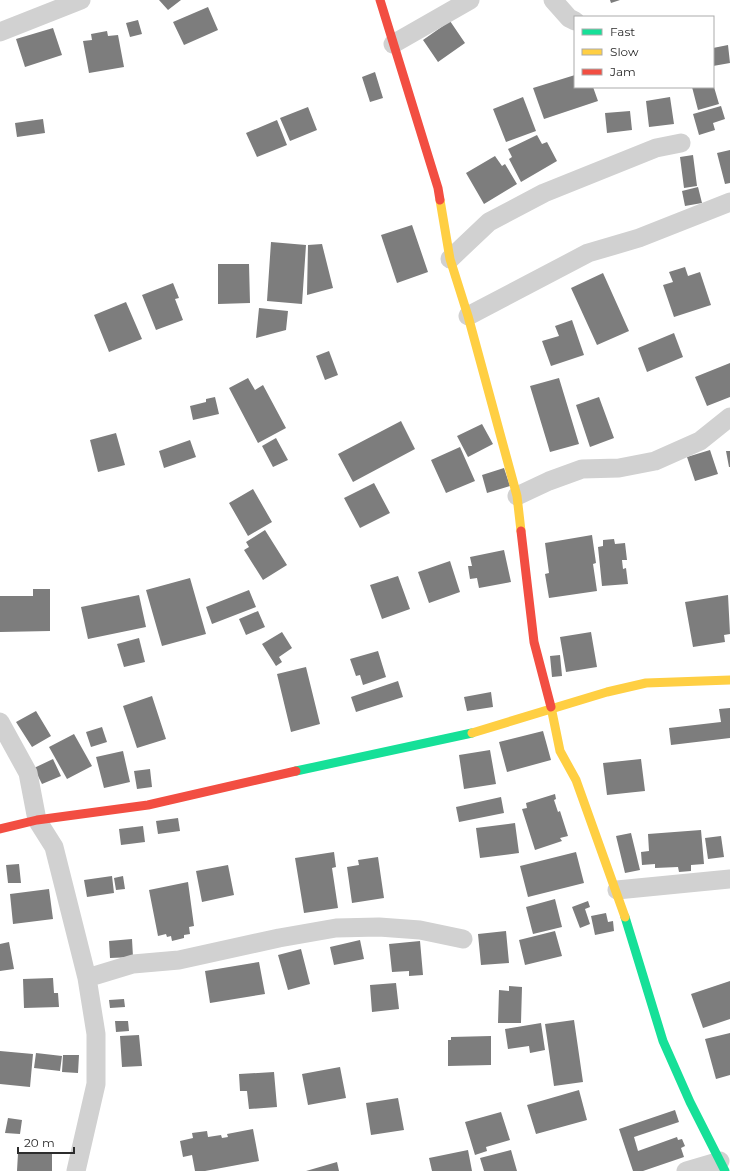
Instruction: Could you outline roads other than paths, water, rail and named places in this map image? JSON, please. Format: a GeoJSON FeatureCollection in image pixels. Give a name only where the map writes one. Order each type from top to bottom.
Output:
{"type":"FeatureCollection","features":[{"type":"Feature","properties":{"kind":"street"},"geometry":{"type":"LineString","coordinates":[[0,32],[81,0]]}},
{"type":"Feature","properties":{"kind":"street"},"geometry":{"type":"LineString","coordinates":[[380,0],[438,188],[450,259],[468,316],[516,496],[534,642],[552,710],[560,751],[576,780],[617,890],[663,1041],[690,1102],[723,1166],[686,1171]]}},
{"type":"Feature","properties":{"kind":"street"},"geometry":{"type":"LineString","coordinates":[[393,44],[470,0]]}},
{"type":"Feature","properties":{"kind":"street"},"geometry":{"type":"LineString","coordinates":[[553,0],[569,18],[574,20]]}},
{"type":"Feature","properties":{"kind":"street"},"geometry":{"type":"LineString","coordinates":[[450,259],[489,222],[544,193],[656,148],[681,143]]}},
{"type":"Feature","properties":{"kind":"street"},"geometry":{"type":"LineString","coordinates":[[468,316],[588,253],[639,238],[730,202]]}},
{"type":"Feature","properties":{"kind":"street"},"geometry":{"type":"LineString","coordinates":[[516,496],[549,481],[582,469],[619,468],[655,461],[700,441],[730,417]]}},
{"type":"Feature","properties":{"kind":"street"},"geometry":{"type":"LineString","coordinates":[[0,829],[37,820],[148,805],[309,768],[468,734],[552,710],[607,692],[646,683],[730,680]]}},
{"type":"Feature","properties":{"kind":"street"},"geometry":{"type":"LineString","coordinates":[[0,722],[28,773],[37,820],[54,848],[87,978],[96,1034],[96,1084],[76,1171]]}},
{"type":"Feature","properties":{"kind":"street"},"geometry":{"type":"LineString","coordinates":[[617,890],[730,879]]}},
{"type":"Feature","properties":{"kind":"street"},"geometry":{"type":"LineString","coordinates":[[87,978],[133,964],[179,960],[279,938],[336,928],[379,927],[420,930],[463,938]]}}]}
